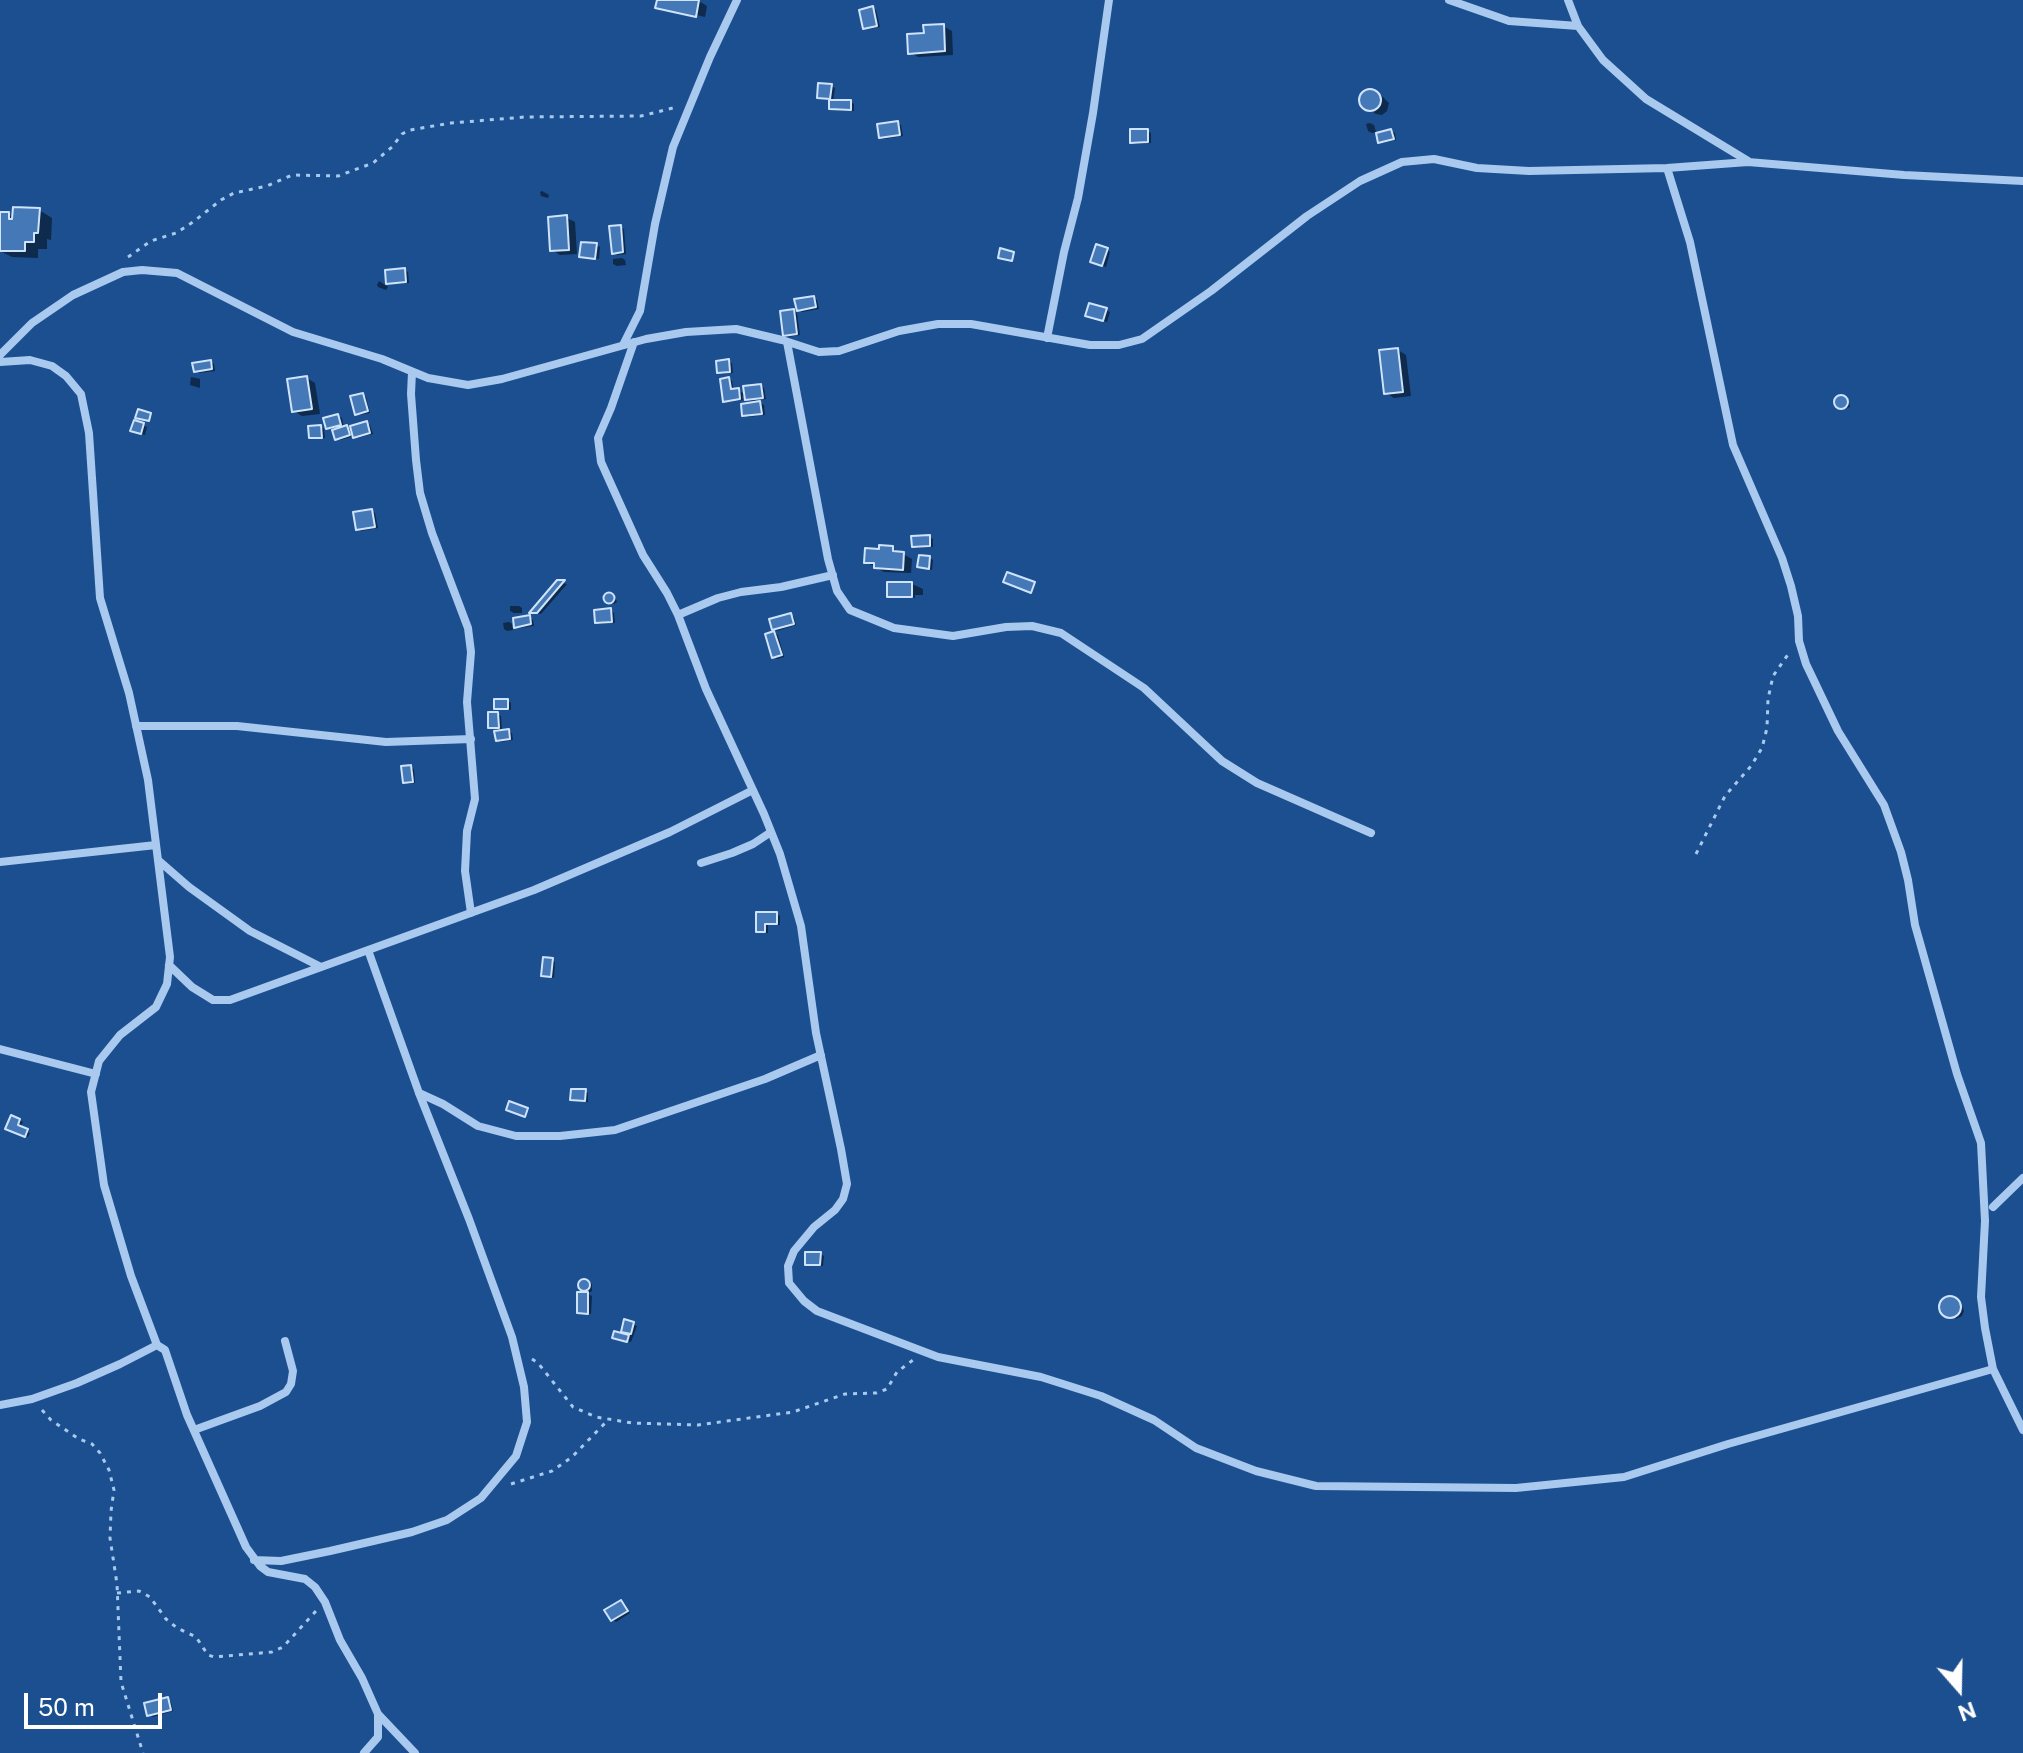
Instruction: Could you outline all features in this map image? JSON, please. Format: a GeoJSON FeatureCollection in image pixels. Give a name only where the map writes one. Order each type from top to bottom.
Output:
{"type":"FeatureCollection","features":[{"type":"Feature","properties":{"kind":"street"},"geometry":{"type":"LineString","coordinates":[[623,345],[640,311],[655,224],[673,147],[737,0]]}},
{"type":"Feature","properties":{"kind":"street"},"geometry":{"type":"LineString","coordinates":[[1047,338],[1078,198],[1109,0]]}},
{"type":"Feature","properties":{"kind":"street"},"geometry":{"type":"LineString","coordinates":[[1449,0],[1509,21],[1578,26]]}},
{"type":"Feature","properties":{"kind":"street"},"geometry":{"type":"LineString","coordinates":[[1568,0],[1578,26],[1603,60],[1646,99],[1748,162]]}},
{"type":"Feature","properties":{"kind":"street"},"geometry":{"type":"LineString","coordinates":[[0,355],[32,323],[73,295],[123,272],[142,270],[177,273],[293,332],[382,359],[428,378],[468,385],[502,379],[634,342],[686,332],[736,329],[819,352],[839,351],[899,331],[938,324],[971,324],[1090,345],[1119,345],[1142,339],[1211,291],[1307,216],[1360,181],[1402,162],[1434,159],[1477,168],[1529,171],[1667,168],[1748,162],[2023,181]]}},
{"type":"Feature","properties":{"kind":"street"},"geometry":{"type":"LineString","coordinates":[[1667,168],[1690,242],[1733,445],[1782,558],[1798,616],[1799,641],[1806,664],[1838,731],[1884,805],[1901,852],[1915,925],[1957,1074],[1981,1143],[1985,1221],[1981,1297],[1985,1328],[1993,1369],[2023,1430]]}},
{"type":"Feature","properties":{"kind":"street"},"geometry":{"type":"LineString","coordinates":[[634,342],[598,438],[601,462],[643,555],[678,615],[706,689],[780,854],[801,926],[816,1033],[847,1184],[843,1199],[794,1251],[788,1266],[789,1283],[817,1311],[929,1354],[1041,1377],[1101,1396],[1154,1420],[1196,1448],[1256,1471],[1316,1486],[1516,1488],[1624,1477],[1728,1444],[1993,1369]]}},
{"type":"Feature","properties":{"kind":"street"},"geometry":{"type":"LineString","coordinates":[[787,342],[828,559],[837,591],[850,610],[894,628],[953,636],[1032,626],[1061,633],[1144,688],[1222,761],[1257,783],[1371,833]]}},
{"type":"Feature","properties":{"kind":"street"},"geometry":{"type":"LineString","coordinates":[[0,362],[30,360],[52,366],[66,376],[81,394],[89,433],[100,598],[129,693],[148,780],[170,957],[167,984],[156,1007],[120,1035],[99,1061],[91,1092],[104,1185],[131,1276],[157,1345],[165,1350],[194,1430],[246,1547],[254,1560],[268,1572],[305,1579],[315,1587],[378,1714],[415,1753]]}},
{"type":"Feature","properties":{"kind":"street"},"geometry":{"type":"LineString","coordinates":[[412,372],[411,394],[420,493],[468,628],[471,652],[467,702],[475,799],[467,831],[465,871],[471,913]]}},
{"type":"Feature","properties":{"kind":"street"},"geometry":{"type":"LineString","coordinates":[[678,615],[741,592],[833,575]]}},
{"type":"Feature","properties":{"kind":"street"},"geometry":{"type":"LineString","coordinates":[[136,726],[237,726],[386,742],[471,739]]}},
{"type":"Feature","properties":{"kind":"street"},"geometry":{"type":"LineString","coordinates":[[169,965],[192,987],[213,1000],[230,1000],[534,890],[670,832],[753,790]]}},
{"type":"Feature","properties":{"kind":"street"},"geometry":{"type":"LineString","coordinates":[[701,863],[753,844],[771,832]]}},
{"type":"Feature","properties":{"kind":"street"},"geometry":{"type":"LineString","coordinates":[[0,862],[156,845]]}},
{"type":"Feature","properties":{"kind":"street"},"geometry":{"type":"LineString","coordinates":[[157,859],[250,931],[321,967]]}},
{"type":"Feature","properties":{"kind":"street"},"geometry":{"type":"LineString","coordinates":[[254,1560],[281,1561],[412,1532],[447,1520],[481,1498],[516,1456],[527,1422],[524,1387],[514,1344],[368,950]]}},
{"type":"Feature","properties":{"kind":"street"},"geometry":{"type":"LineString","coordinates":[[0,1049],[96,1074]]}},
{"type":"Feature","properties":{"kind":"street"},"geometry":{"type":"LineString","coordinates":[[419,1093],[478,1126],[516,1136],[560,1136],[615,1130],[765,1079],[821,1055]]}},
{"type":"Feature","properties":{"kind":"street"},"geometry":{"type":"LineString","coordinates":[[1993,1207],[2023,1178]]}},
{"type":"Feature","properties":{"kind":"street"},"geometry":{"type":"LineString","coordinates":[[194,1430],[260,1406],[286,1392],[293,1371],[285,1341]]}},
{"type":"Feature","properties":{"kind":"street"},"geometry":{"type":"LineString","coordinates":[[0,1405],[32,1399],[120,1364],[157,1345]]}},
{"type":"Feature","properties":{"kind":"street"},"geometry":{"type":"LineString","coordinates":[[364,1753],[378,1737],[378,1714]]}},
{"type":"Feature","properties":{"kind":"path"},"geometry":{"type":"LineString","coordinates":[[124,261],[151,241],[176,233],[234,193],[267,186],[292,175],[338,176],[373,163],[410,130],[525,117],[641,116],[691,102]]}},
{"type":"Feature","properties":{"kind":"path"},"geometry":{"type":"LineString","coordinates":[[1696,854],[1725,796],[1758,756],[1767,728],[1773,676],[1799,641]]}},
{"type":"Feature","properties":{"kind":"path"},"geometry":{"type":"LineString","coordinates":[[514,1344],[538,1363],[573,1407],[596,1417],[632,1423],[698,1425],[793,1412],[845,1394],[876,1393],[887,1389],[903,1366],[929,1354]]}},
{"type":"Feature","properties":{"kind":"path"},"geometry":{"type":"LineString","coordinates":[[32,1399],[51,1420],[92,1444],[106,1462],[114,1490],[110,1538],[117,1593],[121,1682],[143,1753]]}},
{"type":"Feature","properties":{"kind":"path"},"geometry":{"type":"LineString","coordinates":[[488,1490],[552,1471],[572,1457],[609,1419]]}},
{"type":"Feature","properties":{"kind":"path"},"geometry":{"type":"LineString","coordinates":[[117,1593],[139,1591],[150,1597],[166,1619],[196,1637],[208,1655],[223,1658],[272,1652],[283,1647],[325,1602]]}},
{"type":"Feature","properties":{"kind":"building"},"geometry":{"type":"Polygon","coordinates":[[[657,0],[699,0],[696,17],[655,8],[657,0]]]}},
{"type":"Feature","properties":{"kind":"building"},"geometry":{"type":"Polygon","coordinates":[[[873,6],[877,26],[863,29],[859,10],[873,6]]]}},
{"type":"Feature","properties":{"kind":"building"},"geometry":{"type":"Polygon","coordinates":[[[944,24],[945,51],[908,54],[907,34],[924,33],[923,25],[944,24]]]}},
{"type":"Feature","properties":{"kind":"building"},"geometry":{"type":"Polygon","coordinates":[[[818,83],[832,84],[830,99],[817,98],[818,83]]]}},
{"type":"Feature","properties":{"kind":"building"},"geometry":{"type":"Polygon","coordinates":[[[1370,89],[1378,92],[1381,100],[1378,108],[1370,111],[1362,108],[1359,100],[1362,92],[1370,89]]]}},
{"type":"Feature","properties":{"kind":"building"},"geometry":{"type":"Polygon","coordinates":[[[829,100],[851,100],[851,110],[829,109],[829,100]]]}},
{"type":"Feature","properties":{"kind":"building"},"geometry":{"type":"Polygon","coordinates":[[[898,121],[900,135],[879,138],[877,124],[898,121]]]}},
{"type":"Feature","properties":{"kind":"building"},"geometry":{"type":"Polygon","coordinates":[[[1130,129],[1148,129],[1148,142],[1130,143],[1130,129]]]}},
{"type":"Feature","properties":{"kind":"building"},"geometry":{"type":"Polygon","coordinates":[[[1391,129],[1394,139],[1378,143],[1376,133],[1391,129]]]}},
{"type":"Feature","properties":{"kind":"building"},"geometry":{"type":"Polygon","coordinates":[[[13,207],[40,208],[38,233],[34,233],[34,242],[25,242],[25,251],[0,251],[0,212],[9,212],[9,219],[12,219],[13,207]]]}},
{"type":"Feature","properties":{"kind":"building"},"geometry":{"type":"Polygon","coordinates":[[[567,215],[569,250],[550,251],[548,217],[567,215]]]}},
{"type":"Feature","properties":{"kind":"building"},"geometry":{"type":"Polygon","coordinates":[[[621,225],[623,252],[612,254],[609,226],[621,225]]]}},
{"type":"Feature","properties":{"kind":"building"},"geometry":{"type":"Polygon","coordinates":[[[581,242],[597,243],[595,259],[579,257],[581,242]]]}},
{"type":"Feature","properties":{"kind":"building"},"geometry":{"type":"Polygon","coordinates":[[[1096,244],[1108,248],[1102,266],[1090,262],[1096,244]]]}},
{"type":"Feature","properties":{"kind":"building"},"geometry":{"type":"Polygon","coordinates":[[[1000,248],[1014,252],[1012,261],[998,258],[1000,248]]]}},
{"type":"Feature","properties":{"kind":"building"},"geometry":{"type":"Polygon","coordinates":[[[405,268],[406,282],[386,284],[385,270],[405,268]]]}},
{"type":"Feature","properties":{"kind":"building"},"geometry":{"type":"Polygon","coordinates":[[[814,296],[816,307],[797,311],[794,299],[814,296]]]}},
{"type":"Feature","properties":{"kind":"building"},"geometry":{"type":"Polygon","coordinates":[[[1089,303],[1107,308],[1103,321],[1085,316],[1089,303]]]}},
{"type":"Feature","properties":{"kind":"building"},"geometry":{"type":"Polygon","coordinates":[[[794,309],[797,334],[783,336],[780,311],[794,309]]]}},
{"type":"Feature","properties":{"kind":"building"},"geometry":{"type":"Polygon","coordinates":[[[1398,348],[1403,392],[1384,394],[1379,350],[1398,348]]]}},
{"type":"Feature","properties":{"kind":"building"},"geometry":{"type":"Polygon","coordinates":[[[729,359],[730,372],[717,373],[716,361],[729,359]]]}},
{"type":"Feature","properties":{"kind":"building"},"geometry":{"type":"Polygon","coordinates":[[[211,360],[212,369],[194,372],[192,363],[211,360]]]}},
{"type":"Feature","properties":{"kind":"building"},"geometry":{"type":"Polygon","coordinates":[[[307,376],[312,409],[292,412],[287,379],[307,376]]]}},
{"type":"Feature","properties":{"kind":"building"},"geometry":{"type":"Polygon","coordinates":[[[729,377],[731,389],[739,388],[740,399],[723,402],[720,379],[729,377]]]}},
{"type":"Feature","properties":{"kind":"building"},"geometry":{"type":"Polygon","coordinates":[[[761,384],[763,398],[745,400],[743,386],[761,384]]]}},
{"type":"Feature","properties":{"kind":"building"},"geometry":{"type":"Polygon","coordinates":[[[363,393],[368,411],[355,415],[350,396],[363,393]]]}},
{"type":"Feature","properties":{"kind":"building"},"geometry":{"type":"Polygon","coordinates":[[[1841,395],[1848,402],[1841,409],[1834,402],[1841,395]]]}},
{"type":"Feature","properties":{"kind":"building"},"geometry":{"type":"Polygon","coordinates":[[[760,401],[762,414],[742,416],[741,404],[760,401]]]}},
{"type":"Feature","properties":{"kind":"building"},"geometry":{"type":"Polygon","coordinates":[[[138,409],[151,413],[149,421],[135,418],[138,409]]]}},
{"type":"Feature","properties":{"kind":"building"},"geometry":{"type":"Polygon","coordinates":[[[338,414],[341,425],[326,429],[323,418],[338,414]]]}},
{"type":"Feature","properties":{"kind":"building"},"geometry":{"type":"Polygon","coordinates":[[[134,420],[144,423],[141,434],[130,431],[134,420]]]}},
{"type":"Feature","properties":{"kind":"building"},"geometry":{"type":"Polygon","coordinates":[[[367,421],[370,433],[353,438],[350,426],[367,421]]]}},
{"type":"Feature","properties":{"kind":"building"},"geometry":{"type":"Polygon","coordinates":[[[321,425],[322,438],[309,438],[308,426],[321,425]]]}},
{"type":"Feature","properties":{"kind":"building"},"geometry":{"type":"Polygon","coordinates":[[[347,425],[350,435],[335,440],[332,430],[347,425]]]}},
{"type":"Feature","properties":{"kind":"building"},"geometry":{"type":"Polygon","coordinates":[[[372,509],[375,527],[356,530],[353,512],[372,509]]]}},
{"type":"Feature","properties":{"kind":"building"},"geometry":{"type":"Polygon","coordinates":[[[930,535],[930,546],[912,547],[911,536],[930,535]]]}},
{"type":"Feature","properties":{"kind":"building"},"geometry":{"type":"Polygon","coordinates":[[[879,545],[893,546],[893,551],[904,552],[903,570],[874,568],[874,563],[864,563],[865,548],[879,549],[879,545]]]}},
{"type":"Feature","properties":{"kind":"building"},"geometry":{"type":"Polygon","coordinates":[[[919,555],[930,556],[929,569],[917,567],[919,555]]]}},
{"type":"Feature","properties":{"kind":"building"},"geometry":{"type":"Polygon","coordinates":[[[1007,572],[1035,582],[1031,593],[1003,582],[1007,572]]]}},
{"type":"Feature","properties":{"kind":"building"},"geometry":{"type":"Polygon","coordinates":[[[557,580],[565,580],[537,613],[529,613],[557,580]]]}},
{"type":"Feature","properties":{"kind":"building"},"geometry":{"type":"Polygon","coordinates":[[[887,582],[912,582],[912,597],[887,597],[887,582]]]}},
{"type":"Feature","properties":{"kind":"building"},"geometry":{"type":"Polygon","coordinates":[[[609,592],[615,598],[609,604],[603,598],[609,592]]]}},
{"type":"Feature","properties":{"kind":"building"},"geometry":{"type":"Polygon","coordinates":[[[611,608],[612,622],[595,623],[594,610],[611,608]]]}},
{"type":"Feature","properties":{"kind":"building"},"geometry":{"type":"Polygon","coordinates":[[[791,613],[794,624],[772,630],[769,619],[791,613]]]}},
{"type":"Feature","properties":{"kind":"building"},"geometry":{"type":"Polygon","coordinates":[[[530,615],[531,624],[514,628],[513,618],[530,615]]]}},
{"type":"Feature","properties":{"kind":"building"},"geometry":{"type":"Polygon","coordinates":[[[774,631],[782,655],[772,658],[765,634],[774,631]]]}},
{"type":"Feature","properties":{"kind":"building"},"geometry":{"type":"Polygon","coordinates":[[[494,699],[508,699],[508,709],[494,709],[494,699]]]}},
{"type":"Feature","properties":{"kind":"building"},"geometry":{"type":"Polygon","coordinates":[[[488,712],[498,712],[499,728],[488,728],[488,712]]]}},
{"type":"Feature","properties":{"kind":"building"},"geometry":{"type":"Polygon","coordinates":[[[509,729],[510,739],[496,741],[494,731],[509,729]]]}},
{"type":"Feature","properties":{"kind":"building"},"geometry":{"type":"Polygon","coordinates":[[[411,765],[413,782],[403,783],[401,766],[411,765]]]}},
{"type":"Feature","properties":{"kind":"building"},"geometry":{"type":"Polygon","coordinates":[[[756,912],[777,912],[777,924],[765,924],[765,932],[756,932],[756,912]]]}},
{"type":"Feature","properties":{"kind":"building"},"geometry":{"type":"Polygon","coordinates":[[[543,957],[553,958],[551,977],[541,976],[543,957]]]}},
{"type":"Feature","properties":{"kind":"building"},"geometry":{"type":"Polygon","coordinates":[[[571,1089],[586,1089],[585,1101],[570,1100],[571,1089]]]}},
{"type":"Feature","properties":{"kind":"building"},"geometry":{"type":"Polygon","coordinates":[[[509,1101],[528,1108],[525,1117],[506,1110],[509,1101]]]}},
{"type":"Feature","properties":{"kind":"building"},"geometry":{"type":"Polygon","coordinates":[[[11,1115],[20,1119],[18,1125],[28,1129],[25,1137],[5,1129],[11,1115]]]}},
{"type":"Feature","properties":{"kind":"building"},"geometry":{"type":"Polygon","coordinates":[[[805,1252],[821,1252],[820,1265],[805,1265],[805,1252]]]}},
{"type":"Feature","properties":{"kind":"building"},"geometry":{"type":"Polygon","coordinates":[[[579,1280],[589,1280],[589,1290],[579,1290],[579,1280]]]}},
{"type":"Feature","properties":{"kind":"building"},"geometry":{"type":"Polygon","coordinates":[[[577,1292],[588,1292],[588,1314],[577,1313],[577,1292]]]}},
{"type":"Feature","properties":{"kind":"building"},"geometry":{"type":"Polygon","coordinates":[[[1950,1296],[1958,1299],[1961,1307],[1958,1315],[1950,1318],[1942,1315],[1939,1307],[1942,1299],[1950,1296]]]}},
{"type":"Feature","properties":{"kind":"building"},"geometry":{"type":"Polygon","coordinates":[[[624,1319],[634,1322],[631,1334],[621,1332],[624,1319]]]}},
{"type":"Feature","properties":{"kind":"building"},"geometry":{"type":"Polygon","coordinates":[[[614,1331],[629,1335],[627,1342],[612,1338],[614,1331]]]}},
{"type":"Feature","properties":{"kind":"building"},"geometry":{"type":"Polygon","coordinates":[[[621,1600],[628,1611],[611,1621],[604,1610],[621,1600]]]}},
{"type":"Feature","properties":{"kind":"building"},"geometry":{"type":"Polygon","coordinates":[[[168,1697],[171,1710],[147,1716],[144,1703],[168,1697]]]}}]}
